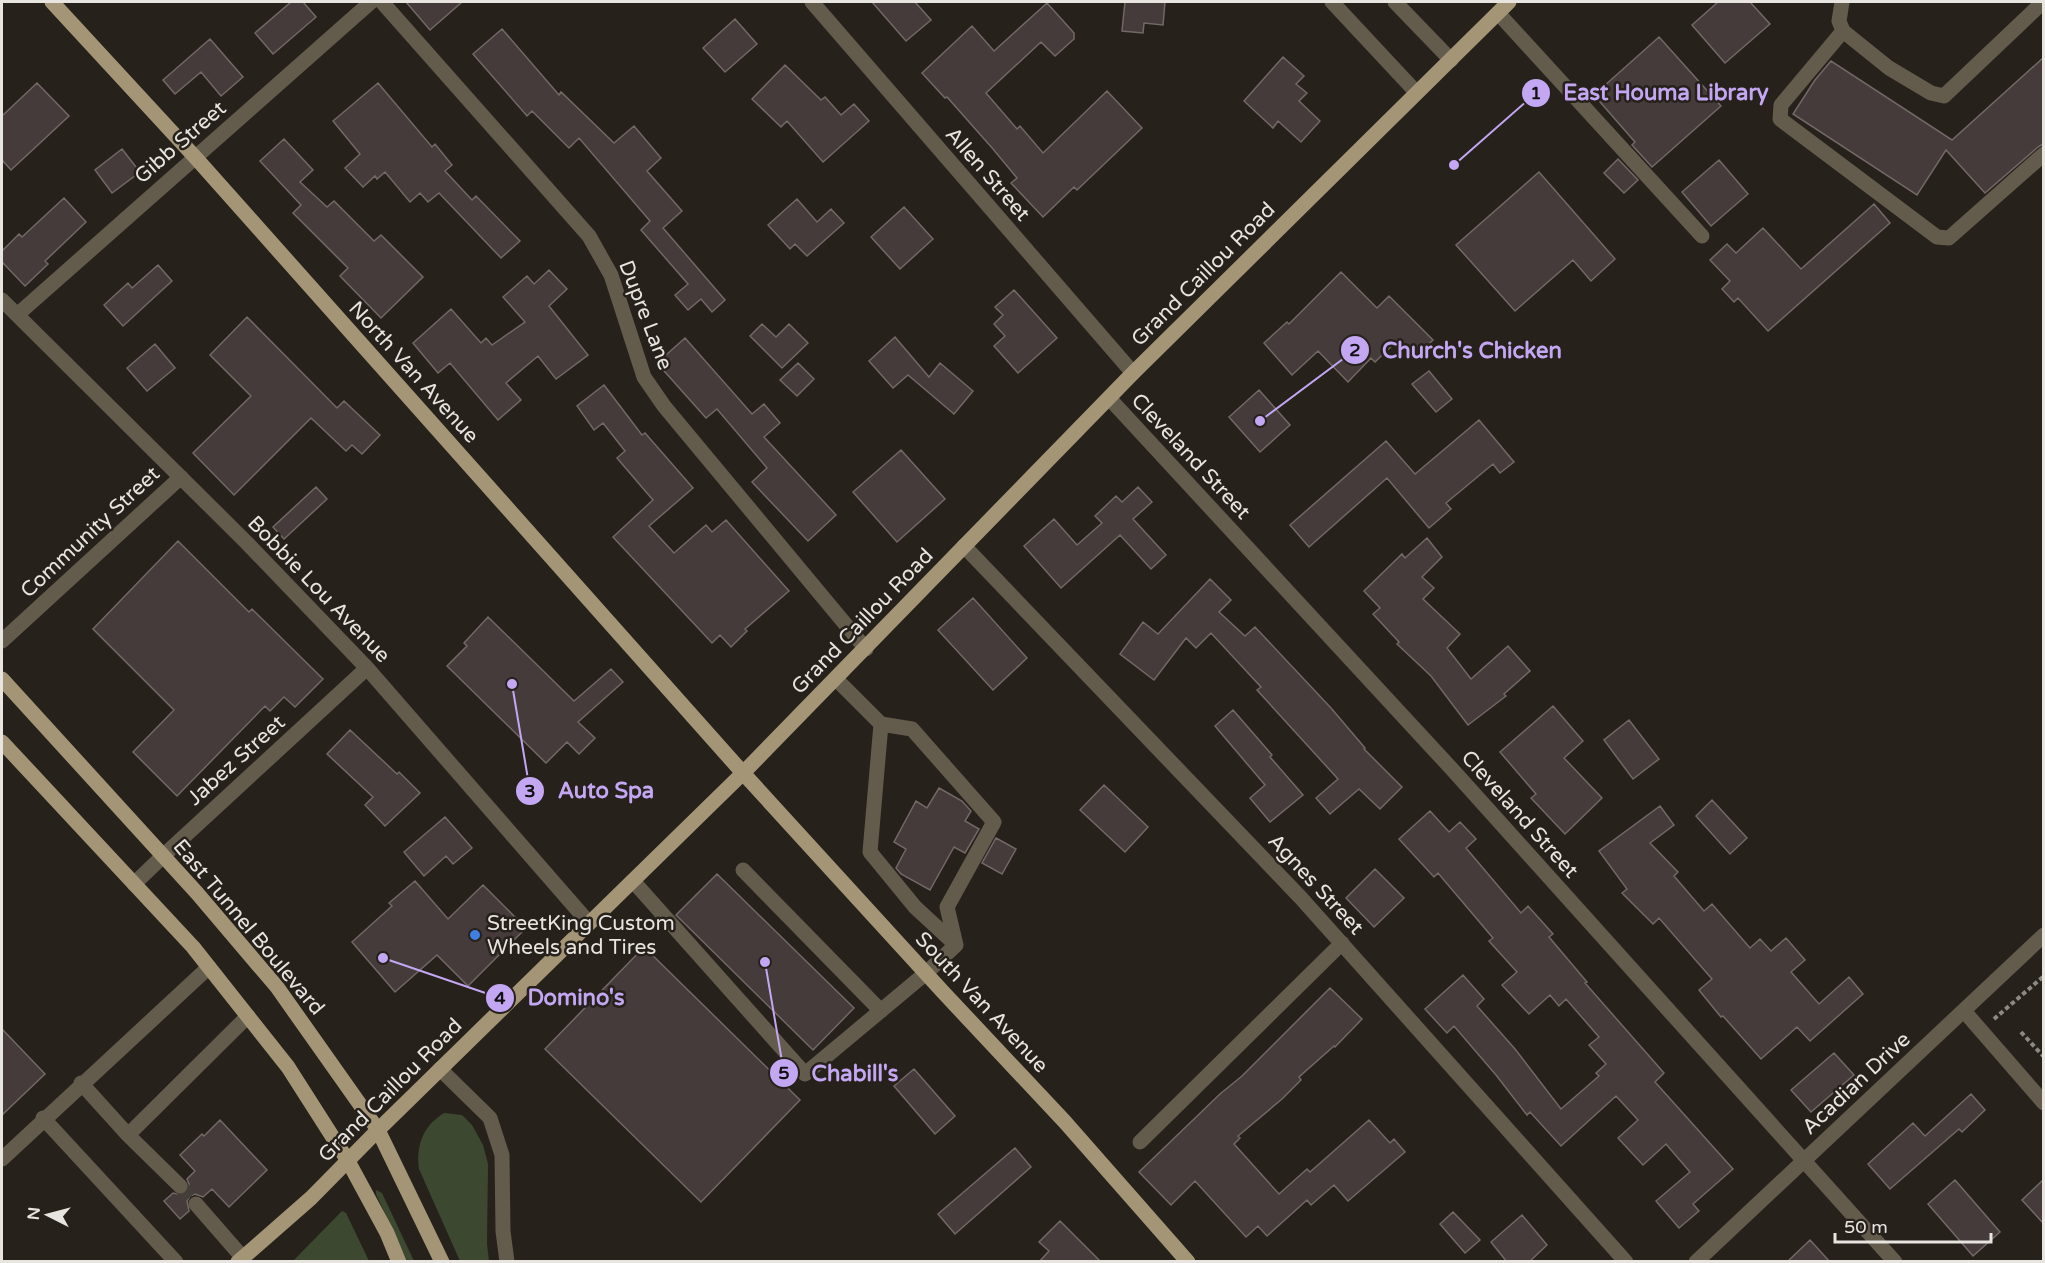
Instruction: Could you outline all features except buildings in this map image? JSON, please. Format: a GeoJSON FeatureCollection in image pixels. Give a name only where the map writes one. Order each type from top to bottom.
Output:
{"type":"FeatureCollection","features":[{"type":"Feature","properties":{"kind":"main road","name":"North Van Avenue"},"geometry":{"type":"LineString","coordinates":[[52,2],[195,157],[743,772]]}},
{"type":"Feature","properties":{"kind":"main road","name":"Grand Caillou Road"},"geometry":{"type":"LineString","coordinates":[[241,1260],[311,1198],[743,772],[1133,373],[1509,2]]}},
{"type":"Feature","properties":{"kind":"main road","name":"East Tunnel Boulevard"},"geometry":{"type":"LineString","coordinates":[[2,680],[163,856],[277,987],[378,1130],[442,1262]]}},
{"type":"Feature","properties":{"kind":"main road"},"geometry":{"type":"LineString","coordinates":[[2,742],[193,947],[288,1067],[348,1161],[387,1233],[399,1262]]}},
{"type":"Feature","properties":{"kind":"main road","name":"South Van Avenue"},"geometry":{"type":"LineString","coordinates":[[743,772],[1065,1122],[1188,1262]]}},
{"type":"Feature","properties":{"kind":"street","name":"Gibb Street"},"geometry":{"type":"LineString","coordinates":[[17,315],[372,2]]}},
{"type":"Feature","properties":{"kind":"street","name":"Dupre Lane"},"geometry":{"type":"LineString","coordinates":[[382,2],[589,236],[611,275],[644,377],[672,415],[866,648]]}},
{"type":"Feature","properties":{"kind":"street","name":"Allen Street"},"geometry":{"type":"LineString","coordinates":[[812,2],[1133,373]]}},
{"type":"Feature","properties":{"kind":"street"},"geometry":{"type":"LineString","coordinates":[[1332,2],[1416,92]]}},
{"type":"Feature","properties":{"kind":"street"},"geometry":{"type":"LineString","coordinates":[[1395,2],[1451,60]]}},
{"type":"Feature","properties":{"kind":"street"},"geometry":{"type":"LineString","coordinates":[[1842,2],[1839,21],[1843,31],[1889,68],[1931,93],[1944,96],[2043,2]]}},
{"type":"Feature","properties":{"kind":"street"},"geometry":{"type":"LineString","coordinates":[[1498,13],[1702,236]]}},
{"type":"Feature","properties":{"kind":"street"},"geometry":{"type":"LineString","coordinates":[[1843,31],[1781,105],[1780,119],[1937,237],[1948,238],[2043,154]]}},
{"type":"Feature","properties":{"kind":"street","name":"Bobbie Lou Avenue"},"geometry":{"type":"LineString","coordinates":[[2,300],[247,543],[367,668],[589,923]]}},
{"type":"Feature","properties":{"kind":"street","name":"Cleveland Street"},"geometry":{"type":"LineString","coordinates":[[1109,398],[1458,776],[1895,1262]]}},
{"type":"Feature","properties":{"kind":"street","name":"Community Street"},"geometry":{"type":"LineString","coordinates":[[2,641],[181,477]]}},
{"type":"Feature","properties":{"kind":"street","name":"Agnes Street"},"geometry":{"type":"LineString","coordinates":[[964,546],[1342,943],[1626,1262]]}},
{"type":"Feature","properties":{"kind":"street","name":"Jabez Street"},"geometry":{"type":"LineString","coordinates":[[134,884],[367,668]]}},
{"type":"Feature","properties":{"kind":"street"},"geometry":{"type":"LineString","coordinates":[[836,679],[881,724],[912,729],[994,822],[947,907],[956,945]]}},
{"type":"Feature","properties":{"kind":"street"},"geometry":{"type":"LineString","coordinates":[[881,724],[870,852],[915,907],[956,945]]}},
{"type":"Feature","properties":{"kind":"street"},"geometry":{"type":"LineString","coordinates":[[743,870],[881,1011]]}},
{"type":"Feature","properties":{"kind":"street"},"geometry":{"type":"LineString","coordinates":[[633,881],[805,1074],[926,973],[956,945]]}},
{"type":"Feature","properties":{"kind":"street","name":"Acadian Drive"},"geometry":{"type":"LineString","coordinates":[[1696,1262],[2043,935]]}},
{"type":"Feature","properties":{"kind":"street"},"geometry":{"type":"LineString","coordinates":[[1140,1142],[1342,943]]}},
{"type":"Feature","properties":{"kind":"street"},"geometry":{"type":"LineString","coordinates":[[2,1159],[81,1083],[209,967]]}},
{"type":"Feature","properties":{"kind":"street"},"geometry":{"type":"LineString","coordinates":[[1964,1011],[2043,1103]]}},
{"type":"Feature","properties":{"kind":"street"},"geometry":{"type":"LineString","coordinates":[[128,1135],[248,1016]]}},
{"type":"Feature","properties":{"kind":"street"},"geometry":{"type":"LineString","coordinates":[[440,1069],[490,1118],[502,1155],[503,1231],[507,1262]]}},
{"type":"Feature","properties":{"kind":"street"},"geometry":{"type":"LineString","coordinates":[[81,1083],[128,1135],[180,1186]]}},
{"type":"Feature","properties":{"kind":"street"},"geometry":{"type":"LineString","coordinates":[[43,1119],[176,1262]]}},
{"type":"Feature","properties":{"kind":"street"},"geometry":{"type":"LineString","coordinates":[[196,1204],[241,1260]]}},
{"type":"Feature","properties":{"kind":"path"},"geometry":{"type":"LineString","coordinates":[[1981,1030],[2043,976]]}},
{"type":"Feature","properties":{"kind":"path"},"geometry":{"type":"LineString","coordinates":[[2021,1032],[2043,1057]]}},
{"type":"Feature","properties":{"kind":"green space"},"geometry":{"type":"Polygon","coordinates":[[[444,1113],[462,1115],[472,1125],[483,1145],[488,1164],[487,1244],[489,1261],[460,1261],[419,1169],[418,1160],[422,1137],[431,1124],[444,1113]]]}},
{"type":"Feature","properties":{"kind":"green space"},"geometry":{"type":"Polygon","coordinates":[[[376,1190],[382,1193],[414,1261],[407,1261],[376,1190]]]}},
{"type":"Feature","properties":{"kind":"green space"},"geometry":{"type":"Polygon","coordinates":[[[342,1211],[346,1213],[369,1261],[293,1261],[342,1211]]]}},
{"type":"Feature","properties":{"kind":"tunnel"},"geometry":{"type":"LineString","coordinates":[[180,1186],[196,1204]]}},
{"type":"Feature","properties":{"kind":"place","name":"East Houma Library"},"geometry":{"type":"Point","coordinates":[1454,165]}},
{"type":"Feature","properties":{"kind":"place","name":"Church's Chicken"},"geometry":{"type":"Point","coordinates":[1260,421]}},
{"type":"Feature","properties":{"kind":"place","name":"Auto Spa"},"geometry":{"type":"Point","coordinates":[512,684]}},
{"type":"Feature","properties":{"kind":"place","name":"StreetKing Custom Wheels and Tires"},"geometry":{"type":"Point","coordinates":[475,935]}},
{"type":"Feature","properties":{"kind":"place","name":"Domino's"},"geometry":{"type":"Point","coordinates":[383,958]}},
{"type":"Feature","properties":{"kind":"place","name":"Chabill's"},"geometry":{"type":"Point","coordinates":[765,962]}}]}
